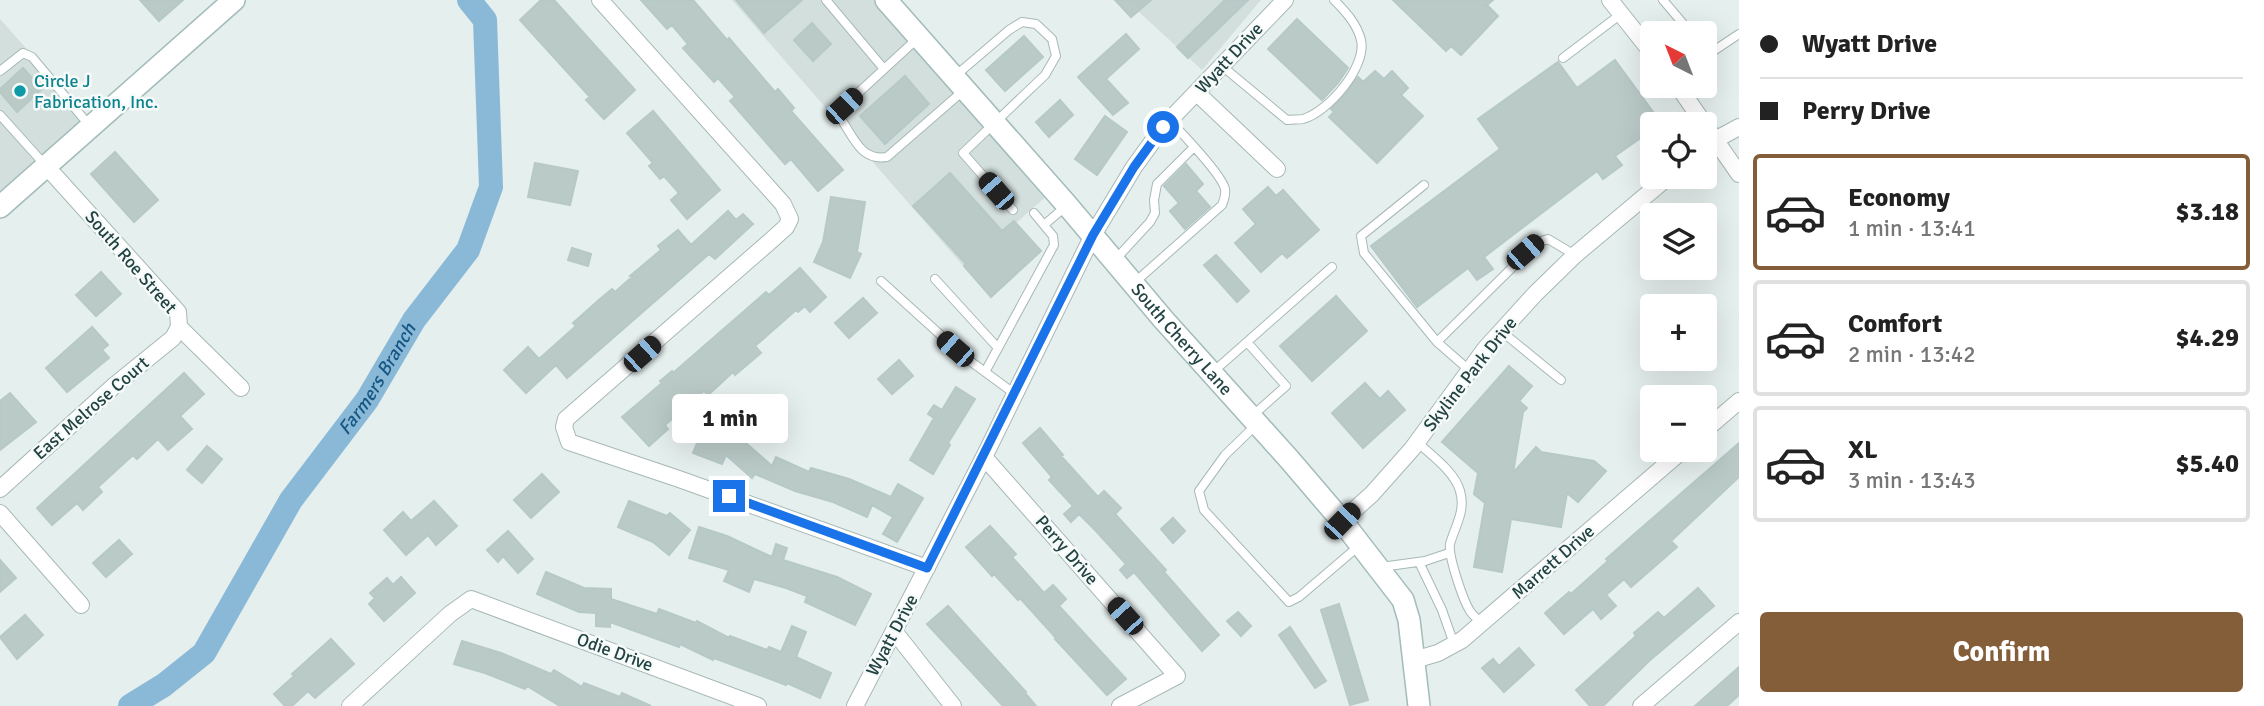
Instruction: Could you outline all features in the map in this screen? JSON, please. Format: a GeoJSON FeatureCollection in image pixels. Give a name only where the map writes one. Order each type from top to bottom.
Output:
{"type":"FeatureCollection","features":[{"type":"Feature","properties":{"kind":"street"},"geometry":{"type":"LineString","coordinates":[[0,207],[234,0]]}},
{"type":"Feature","properties":{"kind":"street"},"geometry":{"type":"LineString","coordinates":[[600,0],[783,204],[790,219],[786,227],[756,254],[566,419],[564,428],[569,442],[927,568]]}},
{"type":"Feature","properties":{"kind":"street","name":"South Cherry Lane"},"geometry":{"type":"LineString","coordinates":[[887,0],[1342,521],[1403,600],[1409,620],[1419,706]]}},
{"type":"Feature","properties":{"kind":"street","name":"Wyatt Drive"},"geometry":{"type":"LineString","coordinates":[[855,706],[984,457],[1093,235],[1134,167],[1170,120],[1284,0]]}},
{"type":"Feature","properties":{"kind":"street"},"geometry":{"type":"LineString","coordinates":[[1610,0],[1640,38]]}},
{"type":"Feature","properties":{"kind":"street"},"geometry":{"type":"LineString","coordinates":[[1197,93],[1278,169]]}},
{"type":"Feature","properties":{"kind":"street"},"geometry":{"type":"LineString","coordinates":[[1717,139],[1739,127]]}},
{"type":"Feature","properties":{"kind":"street"},"geometry":{"type":"LineString","coordinates":[[1717,150],[1739,174]]}},
{"type":"Feature","properties":{"kind":"street","name":"South Roe Street"},"geometry":{"type":"LineString","coordinates":[[46,166],[178,312],[180,327],[241,388]]}},
{"type":"Feature","properties":{"kind":"street","name":"Skyline Park Drive"},"geometry":{"type":"LineString","coordinates":[[1342,521],[1372,494],[1417,442],[1501,331],[1575,255],[1654,189]]}},
{"type":"Feature","properties":{"kind":"street","name":"East Melrose Court"},"geometry":{"type":"LineString","coordinates":[[0,489],[173,338],[180,327]]}},
{"type":"Feature","properties":{"kind":"street"},"geometry":{"type":"LineString","coordinates":[[1717,420],[1739,401]]}},
{"type":"Feature","properties":{"kind":"street","name":"Perry Drive"},"geometry":{"type":"LineString","coordinates":[[984,457],[1177,676],[1120,706]]}},
{"type":"Feature","properties":{"kind":"street","name":"Marrett Drive"},"geometry":{"type":"LineString","coordinates":[[1414,660],[1454,645],[1669,462]]}},
{"type":"Feature","properties":{"kind":"street"},"geometry":{"type":"LineString","coordinates":[[0,513],[81,605]]}},
{"type":"Feature","properties":{"kind":"street","name":"Odie Drive"},"geometry":{"type":"LineString","coordinates":[[350,706],[450,614],[471,599],[758,706]]}},
{"type":"Feature","properties":{"kind":"street"},"geometry":{"type":"LineString","coordinates":[[1641,706],[1739,622]]}},
{"type":"Feature","properties":{"kind":"street"},"geometry":{"type":"LineString","coordinates":[[894,631],[953,706]]}},
{"type":"Feature","properties":{"kind":"lane"},"geometry":{"type":"LineString","coordinates":[[826,0],[884,69]]}},
{"type":"Feature","properties":{"kind":"lane"},"geometry":{"type":"LineString","coordinates":[[1222,66],[1287,120],[1304,119],[1324,107],[1357,68],[1362,43],[1352,19],[1334,0]]}},
{"type":"Feature","properties":{"kind":"lane"},"geometry":{"type":"LineString","coordinates":[[1663,0],[1681,21]]}},
{"type":"Feature","properties":{"kind":"lane"},"geometry":{"type":"LineString","coordinates":[[1563,58],[1621,14]]}},
{"type":"Feature","properties":{"kind":"lane"},"geometry":{"type":"LineString","coordinates":[[919,37],[844,106],[841,119],[865,154],[877,158],[887,157],[1009,30],[1022,22],[1035,24],[1052,39],[1056,56],[1045,75],[963,153],[1013,210]]}},
{"type":"Feature","properties":{"kind":"lane"},"geometry":{"type":"LineString","coordinates":[[1717,49],[1739,34]]}},
{"type":"Feature","properties":{"kind":"lane"},"geometry":{"type":"LineString","coordinates":[[0,72],[23,54],[32,57],[90,127]]}},
{"type":"Feature","properties":{"kind":"lane"},"geometry":{"type":"LineString","coordinates":[[0,115],[46,166]]}},
{"type":"Feature","properties":{"kind":"lane"},"geometry":{"type":"LineString","coordinates":[[1133,283],[1222,205],[1225,198],[1224,186],[1170,120]]}},
{"type":"Feature","properties":{"kind":"lane"},"geometry":{"type":"LineString","coordinates":[[1115,261],[1155,213],[1157,184],[1194,147]]}},
{"type":"Feature","properties":{"kind":"lane"},"geometry":{"type":"LineString","coordinates":[[1424,185],[1362,236],[1364,253],[1437,341],[1470,371]]}},
{"type":"Feature","properties":{"kind":"lane"},"geometry":{"type":"LineString","coordinates":[[1044,225],[1067,205]]}},
{"type":"Feature","properties":{"kind":"lane"},"geometry":{"type":"LineString","coordinates":[[985,372],[1053,249],[1055,240],[1034,213]]}},
{"type":"Feature","properties":{"kind":"lane"},"geometry":{"type":"LineString","coordinates":[[1437,341],[1538,242],[1548,239],[1575,255]]}},
{"type":"Feature","properties":{"kind":"lane"},"geometry":{"type":"LineString","coordinates":[[1211,373],[1332,267]]}},
{"type":"Feature","properties":{"kind":"lane"},"geometry":{"type":"LineString","coordinates":[[935,279],[998,348]]}},
{"type":"Feature","properties":{"kind":"lane"},"geometry":{"type":"LineString","coordinates":[[881,281],[959,352],[1015,394]]}},
{"type":"Feature","properties":{"kind":"lane"},"geometry":{"type":"LineString","coordinates":[[1501,331],[1561,380]]}},
{"type":"Feature","properties":{"kind":"lane"},"geometry":{"type":"LineString","coordinates":[[1247,342],[1286,386],[1225,455],[1199,491],[1204,510],[1289,603],[1360,545]]}},
{"type":"Feature","properties":{"kind":"lane"},"geometry":{"type":"LineString","coordinates":[[1417,442],[1460,488],[1460,520],[1449,553],[1469,610],[1481,623]]}},
{"type":"Feature","properties":{"kind":"lane"},"geometry":{"type":"LineString","coordinates":[[1378,568],[1419,562],[1449,553]]}},
{"type":"Feature","properties":{"kind":"lane"},"geometry":{"type":"LineString","coordinates":[[1419,562],[1454,645]]}},
{"type":"Feature","properties":{"kind":"shaded area"},"geometry":{"type":"Polygon","coordinates":[[[732,0],[877,0],[1049,194],[965,268],[732,0]]]}},
{"type":"Feature","properties":{"kind":"shaded area"},"geometry":{"type":"Polygon","coordinates":[[[1126,0],[1261,0],[1202,70],[1126,0]]]}},
{"type":"Feature","properties":{"kind":"shaded area"},"geometry":{"type":"Polygon","coordinates":[[[0,19],[90,120],[0,197],[0,19]]]}},
{"type":"Feature","properties":{"kind":"building"},"geometry":{"type":"Polygon","coordinates":[[[140,0],[183,0],[159,21],[140,0]]]}},
{"type":"Feature","properties":{"kind":"building"},"geometry":{"type":"Polygon","coordinates":[[[541,0],[554,0],[635,90],[604,119],[586,100],[590,97],[520,20],[541,0]]]}},
{"type":"Feature","properties":{"kind":"building"},"geometry":{"type":"Polygon","coordinates":[[[641,0],[693,0],[775,92],[778,89],[794,108],[791,111],[843,170],[818,191],[791,159],[785,164],[730,101],[735,97],[718,78],[714,82],[683,48],[688,44],[672,25],[667,29],[641,0]]]}},
{"type":"Feature","properties":{"kind":"building"},"geometry":{"type":"Polygon","coordinates":[[[736,0],[802,0],[764,33],[736,0]]]}},
{"type":"Feature","properties":{"kind":"building"},"geometry":{"type":"Polygon","coordinates":[[[1115,0],[1151,0],[1131,17],[1115,0]]]}},
{"type":"Feature","properties":{"kind":"building"},"geometry":{"type":"Polygon","coordinates":[[[1225,0],[1248,0],[1188,58],[1177,47],[1225,0]]]}},
{"type":"Feature","properties":{"kind":"building"},"geometry":{"type":"Polygon","coordinates":[[[1393,0],[1493,0],[1487,5],[1498,16],[1461,55],[1451,46],[1446,51],[1393,0]]]}},
{"type":"Feature","properties":{"kind":"building"},"geometry":{"type":"Polygon","coordinates":[[[1297,19],[1348,68],[1322,100],[1268,49],[1297,19]]]}},
{"type":"Feature","properties":{"kind":"building"},"geometry":{"type":"Polygon","coordinates":[[[812,23],[831,44],[813,61],[794,40],[812,23]]]}},
{"type":"Feature","properties":{"kind":"building"},"geometry":{"type":"Polygon","coordinates":[[[1126,34],[1139,49],[1106,79],[1128,103],[1113,115],[1078,77],[1126,34]]]}},
{"type":"Feature","properties":{"kind":"building"},"geometry":{"type":"Polygon","coordinates":[[[1024,36],[1043,57],[1005,91],[986,70],[1024,36]]]}},
{"type":"Feature","properties":{"kind":"building"},"geometry":{"type":"Polygon","coordinates":[[[1615,60],[1640,94],[1640,98],[1643,98],[1653,112],[1640,112],[1640,138],[1615,156],[1622,165],[1603,179],[1597,171],[1484,257],[1493,269],[1477,280],[1468,268],[1417,307],[1371,246],[1500,149],[1478,119],[1558,62],[1577,88],[1615,60]]]}},
{"type":"Feature","properties":{"kind":"building","name":"Circle J Fabrication, Inc."},"geometry":{"type":"Polygon","coordinates":[[[23,68],[42,89],[17,112],[0,89],[23,68]]]}},
{"type":"Feature","properties":{"kind":"building"},"geometry":{"type":"Polygon","coordinates":[[[1375,71],[1384,79],[1392,71],[1408,88],[1401,95],[1423,116],[1377,163],[1329,117],[1334,112],[1331,109],[1358,77],[1363,82],[1375,71]]]}},
{"type":"Feature","properties":{"kind":"building"},"geometry":{"type":"Polygon","coordinates":[[[905,76],[929,104],[885,144],[860,116],[905,76]]]}},
{"type":"Feature","properties":{"kind":"building"},"geometry":{"type":"Polygon","coordinates":[[[1060,100],[1073,115],[1049,137],[1036,122],[1060,100]]]}},
{"type":"Feature","properties":{"kind":"building"},"geometry":{"type":"Polygon","coordinates":[[[653,111],[720,190],[687,219],[671,200],[679,193],[664,176],[660,179],[649,166],[653,163],[627,133],[653,111]]]}},
{"type":"Feature","properties":{"kind":"building"},"geometry":{"type":"Polygon","coordinates":[[[1105,116],[1127,132],[1097,175],[1075,159],[1105,116]]]}},
{"type":"Feature","properties":{"kind":"building"},"geometry":{"type":"Polygon","coordinates":[[[115,152],[158,200],[134,222],[91,174],[115,152]]]}},
{"type":"Feature","properties":{"kind":"building"},"geometry":{"type":"Polygon","coordinates":[[[535,163],[578,171],[570,205],[528,197],[535,163]]]}},
{"type":"Feature","properties":{"kind":"building"},"geometry":{"type":"Polygon","coordinates":[[[1186,164],[1203,184],[1196,191],[1210,207],[1185,229],[1170,211],[1179,203],[1164,186],[1186,164]]]}},
{"type":"Feature","properties":{"kind":"building"},"geometry":{"type":"Polygon","coordinates":[[[950,173],[1002,231],[1014,221],[1041,251],[991,297],[964,266],[966,264],[913,206],[950,173]]]}},
{"type":"Feature","properties":{"kind":"building"},"geometry":{"type":"Polygon","coordinates":[[[1268,187],[1276,196],[1283,190],[1319,230],[1287,258],[1282,253],[1261,272],[1235,243],[1256,224],[1243,209],[1268,187]]]}},
{"type":"Feature","properties":{"kind":"building"},"geometry":{"type":"Polygon","coordinates":[[[831,197],[865,202],[857,252],[861,254],[850,278],[814,262],[823,242],[831,197]]]}},
{"type":"Feature","properties":{"kind":"building"},"geometry":{"type":"Polygon","coordinates":[[[728,211],[736,220],[743,214],[753,224],[715,259],[709,254],[567,378],[556,365],[526,393],[504,370],[528,347],[539,359],[576,326],[573,323],[612,289],[615,292],[632,277],[630,276],[661,250],[658,246],[678,230],[691,245],[728,211]]]}},
{"type":"Feature","properties":{"kind":"building"},"geometry":{"type":"Polygon","coordinates":[[[572,248],[591,254],[588,266],[568,260],[572,248]]]}},
{"type":"Feature","properties":{"kind":"building"},"geometry":{"type":"Polygon","coordinates":[[[1216,255],[1249,291],[1237,302],[1204,265],[1216,255]]]}},
{"type":"Feature","properties":{"kind":"building"},"geometry":{"type":"Polygon","coordinates":[[[800,268],[826,297],[810,312],[805,306],[798,312],[796,310],[755,346],[761,353],[735,375],[733,372],[708,395],[704,391],[665,425],[668,429],[649,446],[622,417],[662,383],[660,381],[672,371],[673,373],[766,292],[769,295],[800,268]]]}},
{"type":"Feature","properties":{"kind":"building"},"geometry":{"type":"Polygon","coordinates":[[[101,272],[121,294],[96,316],[76,295],[101,272]]]}},
{"type":"Feature","properties":{"kind":"building"},"geometry":{"type":"Polygon","coordinates":[[[1336,296],[1367,331],[1312,381],[1280,346],[1336,296]]]}},
{"type":"Feature","properties":{"kind":"building"},"geometry":{"type":"Polygon","coordinates":[[[863,298],[877,313],[849,338],[835,323],[863,298]]]}},
{"type":"Feature","properties":{"kind":"building"},"geometry":{"type":"Polygon","coordinates":[[[92,327],[108,345],[102,350],[109,358],[67,392],[46,368],[92,327]]]}},
{"type":"Feature","properties":{"kind":"building"},"geometry":{"type":"Polygon","coordinates":[[[899,360],[913,376],[892,394],[878,379],[899,360]]]}},
{"type":"Feature","properties":{"kind":"building"},"geometry":{"type":"Polygon","coordinates":[[[1509,366],[1532,386],[1519,401],[1527,408],[1523,412],[1513,473],[1536,447],[1541,452],[1594,461],[1606,471],[1578,502],[1567,493],[1561,527],[1511,519],[1502,572],[1474,567],[1485,503],[1474,494],[1478,473],[1442,442],[1509,366]]]}},
{"type":"Feature","properties":{"kind":"building"},"geometry":{"type":"Polygon","coordinates":[[[184,373],[204,394],[180,416],[192,429],[168,450],[158,439],[137,459],[133,455],[98,487],[102,492],[83,510],[77,503],[52,525],[37,508],[184,373]]]}},
{"type":"Feature","properties":{"kind":"building"},"geometry":{"type":"Polygon","coordinates":[[[1365,383],[1380,399],[1388,391],[1405,410],[1363,448],[1332,413],[1365,383]]]}},
{"type":"Feature","properties":{"kind":"building"},"geometry":{"type":"Polygon","coordinates":[[[956,387],[975,399],[933,474],[910,460],[934,418],[928,414],[934,405],[942,410],[956,387]]]}},
{"type":"Feature","properties":{"kind":"building"},"geometry":{"type":"Polygon","coordinates":[[[10,393],[36,422],[0,450],[0,401],[10,393]]]}},
{"type":"Feature","properties":{"kind":"building"},"geometry":{"type":"Polygon","coordinates":[[[704,426],[746,443],[772,466],[776,457],[809,472],[811,468],[849,479],[891,497],[898,484],[923,498],[897,542],[883,534],[893,517],[872,505],[867,517],[755,474],[752,478],[726,455],[722,464],[693,453],[704,426]]]}},
{"type":"Feature","properties":{"kind":"building"},"geometry":{"type":"Polygon","coordinates":[[[1040,428],[1098,497],[1104,491],[1121,508],[1115,514],[1166,570],[1164,572],[1219,635],[1202,651],[1134,572],[1127,578],[1120,570],[1126,564],[1079,514],[1071,522],[1064,514],[1073,506],[1049,480],[1052,477],[1023,443],[1040,428]]]}},
{"type":"Feature","properties":{"kind":"building"},"geometry":{"type":"Polygon","coordinates":[[[1739,443],[1739,477],[1671,541],[1677,547],[1631,587],[1624,579],[1606,595],[1616,606],[1601,619],[1593,609],[1564,634],[1545,613],[1569,592],[1571,594],[1608,561],[1606,559],[1739,443]]]}},
{"type":"Feature","properties":{"kind":"building"},"geometry":{"type":"Polygon","coordinates":[[[207,446],[222,459],[202,483],[187,470],[207,446]]]}},
{"type":"Feature","properties":{"kind":"building"},"geometry":{"type":"Polygon","coordinates":[[[542,474],[559,492],[531,518],[514,500],[542,474]]]}},
{"type":"Feature","properties":{"kind":"building"},"geometry":{"type":"Polygon","coordinates":[[[434,501],[457,526],[436,545],[428,535],[406,555],[384,530],[403,512],[411,521],[434,501]]]}},
{"type":"Feature","properties":{"kind":"building"},"geometry":{"type":"Polygon","coordinates":[[[629,501],[667,516],[670,513],[690,530],[669,555],[653,542],[618,527],[629,501]]]}},
{"type":"Feature","properties":{"kind":"building"},"geometry":{"type":"Polygon","coordinates":[[[1173,518],[1185,531],[1173,543],[1161,529],[1173,518]]]}},
{"type":"Feature","properties":{"kind":"building"},"geometry":{"type":"Polygon","coordinates":[[[990,526],[1016,554],[1012,557],[1044,593],[1053,585],[1066,599],[1059,606],[1126,679],[1107,695],[1020,598],[1018,600],[994,574],[992,576],[966,547],[990,526]]]}},
{"type":"Feature","properties":{"kind":"building"},"geometry":{"type":"Polygon","coordinates":[[[699,527],[727,536],[772,557],[776,544],[787,548],[783,560],[837,577],[871,594],[855,625],[805,602],[807,596],[786,588],[754,579],[749,592],[724,581],[729,570],[689,558],[699,527]]]}},
{"type":"Feature","properties":{"kind":"building"},"geometry":{"type":"Polygon","coordinates":[[[508,531],[533,559],[518,573],[503,556],[498,562],[487,550],[508,531]]]}},
{"type":"Feature","properties":{"kind":"building"},"geometry":{"type":"Polygon","coordinates":[[[119,540],[132,554],[106,577],[93,563],[119,540]]]}},
{"type":"Feature","properties":{"kind":"building"},"geometry":{"type":"Polygon","coordinates":[[[0,560],[16,578],[0,592],[0,560]]]}},
{"type":"Feature","properties":{"kind":"building"},"geometry":{"type":"Polygon","coordinates":[[[546,572],[584,588],[611,589],[611,599],[657,614],[659,609],[696,623],[697,621],[729,638],[730,636],[767,650],[769,647],[781,652],[792,626],[806,632],[796,657],[831,673],[820,698],[787,683],[786,685],[714,658],[713,660],[680,644],[679,647],[610,622],[610,627],[596,626],[596,613],[579,612],[537,594],[546,572]]]}},
{"type":"Feature","properties":{"kind":"building"},"geometry":{"type":"Polygon","coordinates":[[[401,577],[415,593],[384,621],[369,604],[375,598],[370,593],[387,578],[393,585],[401,577]]]}},
{"type":"Feature","properties":{"kind":"building"},"geometry":{"type":"Polygon","coordinates":[[[1698,588],[1714,606],[1649,661],[1603,706],[1590,706],[1576,690],[1636,636],[1634,633],[1658,612],[1664,618],[1698,588]]]}},
{"type":"Feature","properties":{"kind":"building"},"geometry":{"type":"Polygon","coordinates":[[[1339,604],[1368,700],[1350,705],[1321,610],[1339,604]]]}},
{"type":"Feature","properties":{"kind":"building"},"geometry":{"type":"Polygon","coordinates":[[[948,606],[1036,706],[1003,706],[927,624],[948,606]]]}},
{"type":"Feature","properties":{"kind":"building"},"geometry":{"type":"Polygon","coordinates":[[[1238,612],[1251,626],[1241,636],[1227,621],[1238,612]]]}},
{"type":"Feature","properties":{"kind":"building"},"geometry":{"type":"Polygon","coordinates":[[[25,615],[43,635],[17,659],[0,637],[25,615]]]}},
{"type":"Feature","properties":{"kind":"building"},"geometry":{"type":"Polygon","coordinates":[[[1290,627],[1326,681],[1315,688],[1279,635],[1290,627]]]}},
{"type":"Feature","properties":{"kind":"building"},"geometry":{"type":"Polygon","coordinates":[[[331,639],[354,664],[315,698],[308,691],[292,706],[285,706],[274,694],[331,639]]]}},
{"type":"Feature","properties":{"kind":"building"},"geometry":{"type":"Polygon","coordinates":[[[462,641],[501,653],[551,674],[554,670],[582,687],[584,683],[620,697],[622,693],[651,706],[560,706],[527,686],[525,689],[454,664],[462,641]]]}},
{"type":"Feature","properties":{"kind":"building"},"geometry":{"type":"Polygon","coordinates":[[[1519,648],[1534,665],[1504,692],[1482,668],[1493,659],[1499,666],[1519,648]]]}},
{"type":"Feature","properties":{"kind":"building"},"geometry":{"type":"Polygon","coordinates":[[[1739,667],[1739,695],[1727,706],[1695,706],[1739,667]]]}},
{"type":"Feature","properties":{"kind":"waterway","name":"Farmers Branch"},"geometry":{"type":"LineString","coordinates":[[130,706],[164,685],[204,653],[291,500],[367,400],[414,320],[468,250],[491,187],[485,20],[469,0]]}},
{"type":"Feature","properties":{"kind":"place","name":"Circle J Fabrication, Inc."},"geometry":{"type":"Point","coordinates":[20,91]}},
{"type":"Feature","properties":{"kind":"route"},"geometry":{"type":"LineString","coordinates":[[729,496],[927,568],[1093,235],[1134,167],[1163,127]]}}]}
